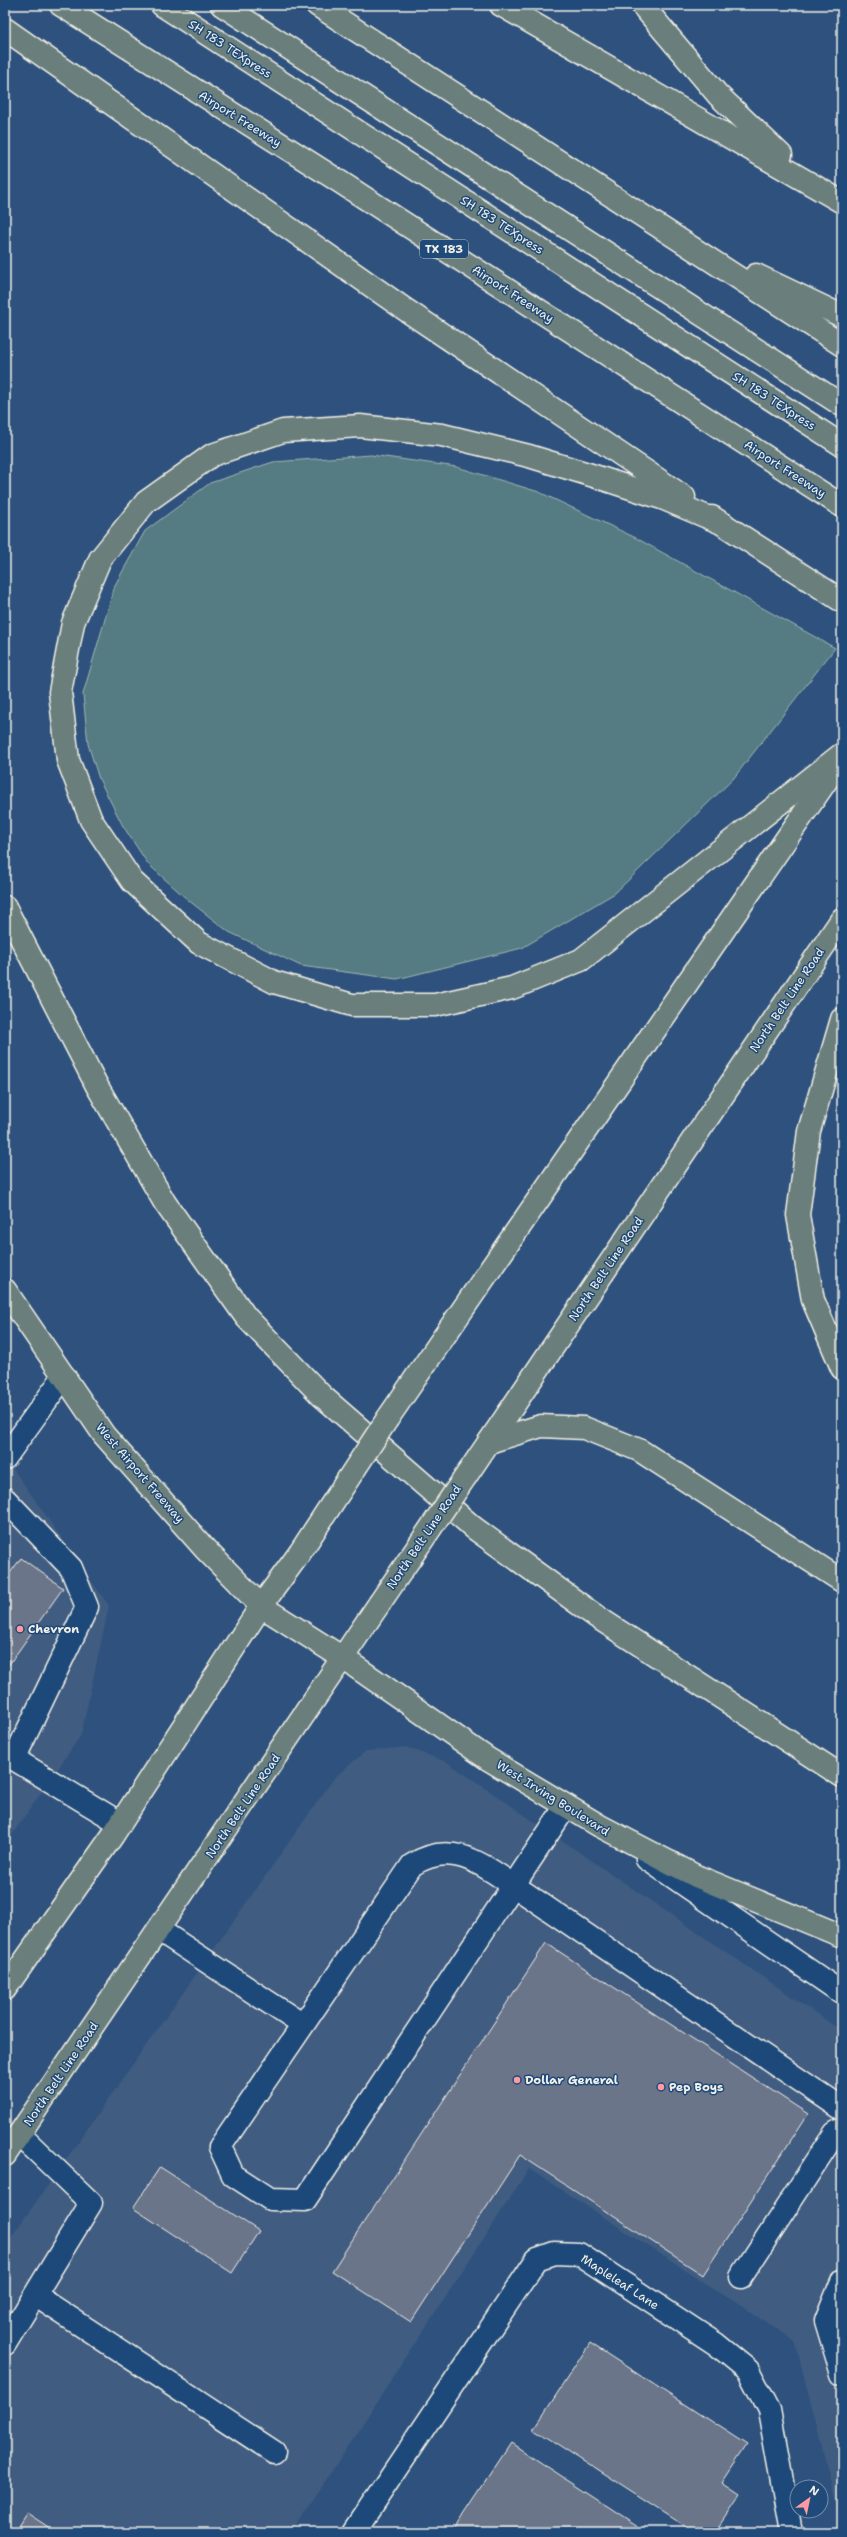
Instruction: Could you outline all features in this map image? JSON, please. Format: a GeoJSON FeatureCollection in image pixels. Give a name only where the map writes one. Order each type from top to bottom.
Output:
{"type":"FeatureCollection","features":[{"type":"Feature","properties":{"kind":"main road","name":"Airport Freeway"},"geometry":{"type":"LineString","coordinates":[[61,5],[334,178],[834,501]]}},
{"type":"Feature","properties":{"kind":"main road","name":"SH 183 TEXpress"},"geometry":{"type":"LineString","coordinates":[[162,5],[842,445]]}},
{"type":"Feature","properties":{"kind":"main road"},"geometry":{"type":"LineString","coordinates":[[222,5],[842,406]]}},
{"type":"Feature","properties":{"kind":"main road"},"geometry":{"type":"LineString","coordinates":[[317,5],[842,345]]}},
{"type":"Feature","properties":{"kind":"main road"},"geometry":{"type":"LineString","coordinates":[[501,5],[822,189],[842,202]]}},
{"type":"Feature","properties":{"kind":"main road"},"geometry":{"type":"LineString","coordinates":[[642,5],[718,95],[764,141],[822,189]]}},
{"type":"Feature","properties":{"kind":"main road"},"geometry":{"type":"LineString","coordinates":[[5,29],[403,308],[724,524],[842,600]]}},
{"type":"Feature","properties":{"kind":"main road"},"geometry":{"type":"LineString","coordinates":[[672,234],[842,316]]}},
{"type":"Feature","properties":{"kind":"main road"},"geometry":{"type":"LineString","coordinates":[[724,524],[662,498],[591,475],[529,456],[442,436],[360,426],[284,431],[212,455],[146,502],[100,559],[72,623],[60,692],[68,760],[91,820],[132,882],[199,943],[274,982],[352,1004],[435,1005],[512,988],[581,960],[842,754]]}},
{"type":"Feature","properties":{"kind":"main road"},"geometry":{"type":"LineString","coordinates":[[5,1989],[120,1823],[261,1606],[299,1554],[388,1418],[842,758]]}},
{"type":"Feature","properties":{"kind":"main road"},"geometry":{"type":"LineString","coordinates":[[5,907],[97,1086],[165,1203],[246,1317],[322,1396],[474,1528],[597,1616],[842,1776]]}},
{"type":"Feature","properties":{"kind":"main road","name":"North Belt Line Road"},"geometry":{"type":"LineString","coordinates":[[5,2155],[160,1930],[842,919]]}},
{"type":"Feature","properties":{"kind":"main road"},"geometry":{"type":"LineString","coordinates":[[842,1019],[809,1131],[798,1216],[813,1300],[842,1368]]}},
{"type":"Feature","properties":{"kind":"main road","name":"West Airport Freeway"},"geometry":{"type":"LineString","coordinates":[[5,1290],[104,1435],[205,1549],[261,1606]]}},
{"type":"Feature","properties":{"kind":"main road"},"geometry":{"type":"LineString","coordinates":[[489,1442],[541,1426],[584,1428],[638,1450],[842,1581]]}},
{"type":"Feature","properties":{"kind":"main road","name":"West Irving Boulevard"},"geometry":{"type":"LineString","coordinates":[[261,1606],[343,1658],[488,1759],[600,1826]]}},
{"type":"Feature","properties":{"kind":"main road"},"geometry":{"type":"LineString","coordinates":[[600,1826],[696,1876],[842,1936]]}},
{"type":"Feature","properties":{"kind":"street"},"geometry":{"type":"LineString","coordinates":[[5,1458],[64,1376]]}},
{"type":"Feature","properties":{"kind":"street"},"geometry":{"type":"LineString","coordinates":[[5,1499],[71,1568],[87,1607],[9,1766],[120,1823]]}},
{"type":"Feature","properties":{"kind":"street"},"geometry":{"type":"LineString","coordinates":[[566,1806],[513,1885],[304,2200],[270,2198],[233,2174],[220,2147],[412,1865],[425,1856],[443,1854],[463,1856],[486,1867],[513,1885],[842,2109]]}},
{"type":"Feature","properties":{"kind":"street","name":"West Irving Boulevard"},"geometry":{"type":"LineString","coordinates":[[600,1826],[842,1993]]}},
{"type":"Feature","properties":{"kind":"street"},"geometry":{"type":"LineString","coordinates":[[160,1930],[303,2025]]}},
{"type":"Feature","properties":{"kind":"street"},"geometry":{"type":"LineString","coordinates":[[741,2278],[836,2133],[842,2129]]}},
{"type":"Feature","properties":{"kind":"street"},"geometry":{"type":"LineString","coordinates":[[5,2344],[91,2203],[19,2134]]}},
{"type":"Feature","properties":{"kind":"street","name":"Mapleleaf Lane"},"geometry":{"type":"LineString","coordinates":[[354,2532],[537,2259],[554,2253],[579,2254],[716,2344],[748,2370],[769,2410],[791,2532]]}},
{"type":"Feature","properties":{"kind":"street"},"geometry":{"type":"LineString","coordinates":[[842,2281],[826,2321],[842,2374]]}},
{"type":"Feature","properties":{"kind":"street"},"geometry":{"type":"LineString","coordinates":[[35,2295],[274,2452]]}},
{"type":"Feature","properties":{"kind":"shaded area"},"geometry":{"type":"Polygon","coordinates":[[[5,1457],[109,1606],[81,1735],[5,1845],[5,1457]]]}},
{"type":"Feature","properties":{"kind":"shaded area"},"geometry":{"type":"Polygon","coordinates":[[[406,1747],[447,1762],[842,2031],[842,2528],[795,2341],[529,2169],[292,2532],[5,2532],[5,2246],[334,1778],[366,1751],[406,1747]]]}},
{"type":"Feature","properties":{"kind":"green space"},"geometry":{"type":"Polygon","coordinates":[[[371,455],[457,467],[539,492],[636,538],[835,648],[733,779],[615,893],[522,948],[397,979],[301,966],[229,932],[188,900],[148,864],[123,826],[99,779],[88,744],[83,694],[115,585],[145,531],[210,483],[273,462],[371,455]]]}},
{"type":"Feature","properties":{"kind":"building","name":"Chevron"},"geometry":{"type":"Polygon","coordinates":[[[21,1558],[63,1588],[5,1670],[5,1580],[21,1558]]]}},
{"type":"Feature","properties":{"kind":"building"},"geometry":{"type":"Polygon","coordinates":[[[546,1943],[808,2114],[703,2275],[520,2155],[411,2322],[332,2271],[546,1943]]]}},
{"type":"Feature","properties":{"kind":"building"},"geometry":{"type":"Polygon","coordinates":[[[160,2167],[259,2231],[232,2273],[133,2208],[160,2167]]]}},
{"type":"Feature","properties":{"kind":"building"},"geometry":{"type":"Polygon","coordinates":[[[590,2343],[747,2445],[722,2483],[740,2495],[715,2532],[693,2532],[534,2429],[590,2343]]]}},
{"type":"Feature","properties":{"kind":"building"},"geometry":{"type":"Polygon","coordinates":[[[511,2443],[647,2532],[452,2532],[511,2443]]]}},
{"type":"Feature","properties":{"kind":"building"},"geometry":{"type":"Polygon","coordinates":[[[27,2513],[56,2532],[15,2532],[27,2513]]]}},
{"type":"Feature","properties":{"kind":"place","name":"Chevron"},"geometry":{"type":"Point","coordinates":[20,1629]}},
{"type":"Feature","properties":{"kind":"place","name":"Dollar General"},"geometry":{"type":"Point","coordinates":[517,2080]}},
{"type":"Feature","properties":{"kind":"place","name":"Pep Boys"},"geometry":{"type":"Point","coordinates":[661,2087]}}]}
